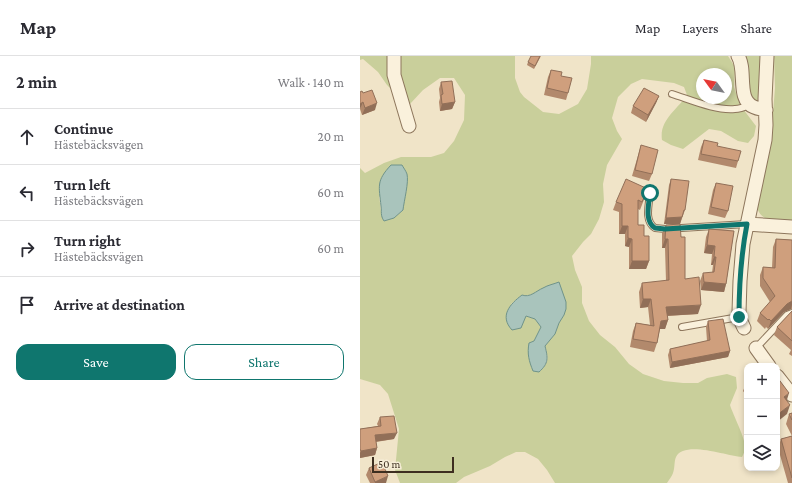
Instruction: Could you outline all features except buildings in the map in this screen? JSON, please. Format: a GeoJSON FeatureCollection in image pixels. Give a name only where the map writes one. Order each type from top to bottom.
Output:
{"type":"FeatureCollection","features":[{"type":"Feature","properties":{"kind":"street"},"geometry":{"type":"LineString","coordinates":[[394,56],[394,75],[410,126]]}},
{"type":"Feature","properties":{"kind":"street"},"geometry":{"type":"LineString","coordinates":[[738,56],[743,69],[744,96],[754,108],[766,110]]}},
{"type":"Feature","properties":{"kind":"street"},"geometry":{"type":"LineString","coordinates":[[741,323],[740,281],[743,244],[765,140],[766,56]]}},
{"type":"Feature","properties":{"kind":"street"},"geometry":{"type":"LineString","coordinates":[[747,224],[792,227]]}},
{"type":"Feature","properties":{"kind":"street"},"geometry":{"type":"LineString","coordinates":[[756,348],[768,363]]}},
{"type":"Feature","properties":{"kind":"street"},"geometry":{"type":"LineString","coordinates":[[780,380],[792,395]]}},
{"type":"Feature","properties":{"kind":"lane"},"geometry":{"type":"LineString","coordinates":[[672,94],[726,110],[750,105]]}},
{"type":"Feature","properties":{"kind":"lane"},"geometry":{"type":"LineString","coordinates":[[650,193],[648,218],[649,223],[655,228],[665,229],[747,224]]}},
{"type":"Feature","properties":{"kind":"lane"},"geometry":{"type":"LineString","coordinates":[[756,348],[787,315],[792,313]]}},
{"type":"Feature","properties":{"kind":"lane"},"geometry":{"type":"LineString","coordinates":[[682,327],[741,323]]}},
{"type":"Feature","properties":{"kind":"green space"},"geometry":{"type":"Polygon","coordinates":[[[360,56],[515,56],[515,78],[520,92],[543,112],[559,114],[578,104],[587,89],[591,56],[728,56],[735,67],[734,87],[740,105],[756,126],[754,136],[748,143],[738,141],[721,131],[709,129],[683,149],[671,145],[662,140],[663,127],[687,95],[684,87],[674,83],[642,79],[631,84],[618,97],[612,118],[622,139],[607,165],[603,184],[604,202],[599,219],[591,234],[572,256],[575,270],[582,287],[582,303],[589,321],[600,335],[615,347],[629,364],[643,374],[664,381],[698,383],[707,378],[727,374],[736,377],[737,388],[730,405],[744,441],[744,452],[742,457],[696,449],[681,452],[676,457],[673,473],[667,483],[555,483],[538,459],[525,452],[516,452],[490,466],[464,477],[456,483],[400,483],[395,470],[399,429],[388,394],[380,385],[360,379],[360,168],[365,173],[384,163],[401,157],[431,157],[444,153],[454,141],[464,120],[465,95],[454,78],[440,78],[423,90],[410,104],[402,100],[387,85],[378,72],[363,59],[360,60],[360,56]],[[407,188],[379,197],[384,221],[394,218],[403,210],[407,188]],[[544,288],[531,295],[522,295],[511,304],[525,316],[535,319],[541,327],[534,341],[529,343],[539,372],[545,366],[547,360],[545,346],[555,334],[564,315],[544,288]]]}},
{"type":"Feature","properties":{"kind":"green space"},"geometry":{"type":"Polygon","coordinates":[[[743,56],[762,56],[759,100],[754,101],[749,96],[743,56]]]}},
{"type":"Feature","properties":{"kind":"green space"},"geometry":{"type":"Polygon","coordinates":[[[774,56],[792,56],[792,221],[776,221],[767,219],[763,217],[757,208],[771,138],[775,88],[774,56]]]}},
{"type":"Feature","properties":{"kind":"water"},"geometry":{"type":"Polygon","coordinates":[[[391,165],[402,165],[407,174],[407,187],[403,210],[394,218],[384,221],[381,208],[380,184],[383,175],[391,165]]]}},
{"type":"Feature","properties":{"kind":"water"},"geometry":{"type":"Polygon","coordinates":[[[559,282],[566,302],[566,309],[555,334],[545,346],[547,360],[545,366],[539,372],[533,371],[530,364],[528,351],[529,343],[534,341],[541,327],[535,319],[526,316],[521,328],[512,330],[506,320],[506,315],[510,306],[522,295],[528,296],[545,287],[559,282]]]}},
{"type":"Feature","properties":{"kind":"route"},"geometry":{"type":"LineString","coordinates":[[650,193],[648,218],[649,223],[655,228],[665,229],[747,224],[743,244],[739,317]]}}]}
